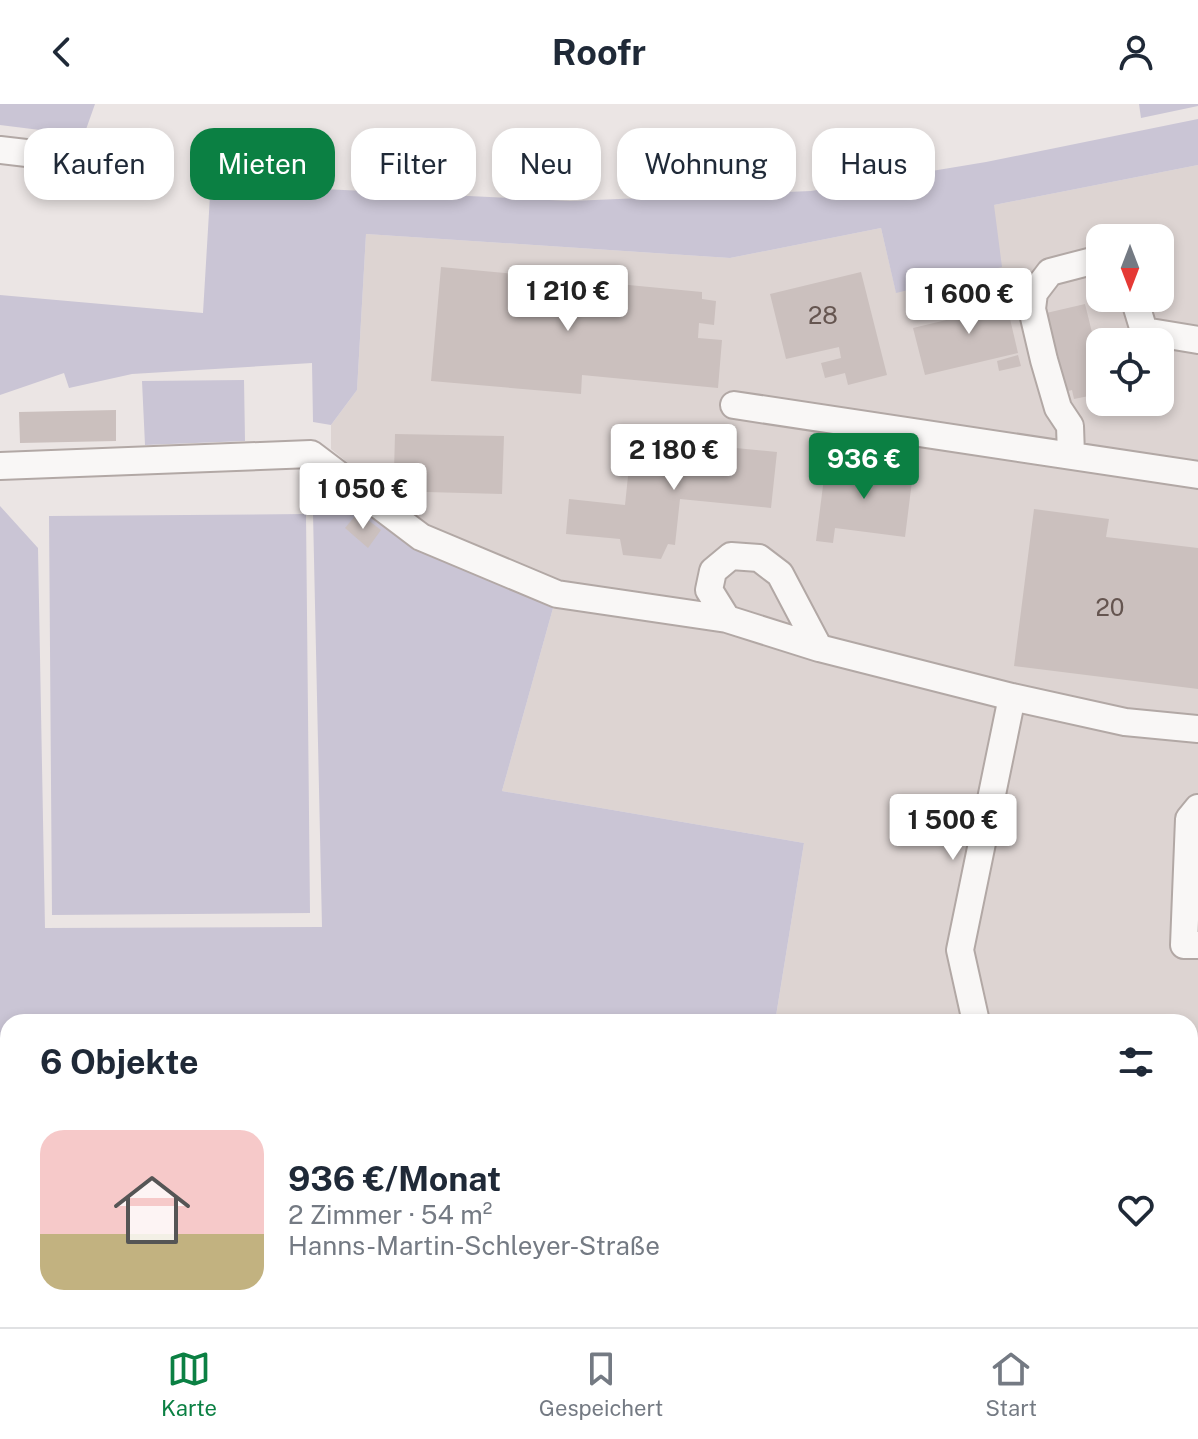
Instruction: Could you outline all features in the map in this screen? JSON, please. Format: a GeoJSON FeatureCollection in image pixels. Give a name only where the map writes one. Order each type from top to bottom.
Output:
{"type":"FeatureCollection","features":[{"type":"Feature","properties":{"kind":"street"},"geometry":{"type":"LineString","coordinates":[[0,150],[24,153]]}},
{"type":"Feature","properties":{"kind":"street"},"geometry":{"type":"LineString","coordinates":[[1071,455],[1070,426],[1058,408],[1032,309],[1034,293],[1050,272],[1086,263]]}},
{"type":"Feature","properties":{"kind":"street"},"geometry":{"type":"LineString","coordinates":[[1138,312],[1144,331],[1198,340]]}},
{"type":"Feature","properties":{"kind":"street"},"geometry":{"type":"LineString","coordinates":[[734,405],[1198,475]]}},
{"type":"Feature","properties":{"kind":"street"},"geometry":{"type":"LineString","coordinates":[[0,466],[311,454],[421,537],[557,594],[727,619],[819,648],[1012,697],[1125,722],[1198,729]]}},
{"type":"Feature","properties":{"kind":"street"},"geometry":{"type":"LineString","coordinates":[[727,619],[716,606],[709,590],[713,571],[731,556],[759,558],[780,574],[819,648]]}},
{"type":"Feature","properties":{"kind":"street"},"geometry":{"type":"LineString","coordinates":[[974,1014],[960,950],[1012,697]]}},
{"type":"Feature","properties":{"kind":"street"},"geometry":{"type":"LineString","coordinates":[[1198,808],[1189,819],[1184,945],[1198,945]]}},
{"type":"Feature","properties":{"kind":"shaded area"},"geometry":{"type":"Polygon","coordinates":[[[0,104],[95,104],[86,128],[0,125],[0,104]]]}},
{"type":"Feature","properties":{"kind":"shaded area"},"geometry":{"type":"Polygon","coordinates":[[[1139,104],[1198,104],[1198,106],[1141,118],[1139,104]]]}},
{"type":"Feature","properties":{"kind":"shaded area"},"geometry":{"type":"Polygon","coordinates":[[[1198,119],[1198,165],[994,205],[1002,267],[896,293],[881,228],[730,258],[366,234],[357,390],[331,425],[313,422],[312,363],[132,374],[69,388],[64,373],[0,395],[0,295],[203,313],[210,200],[335,200],[335,190],[351,190],[351,200],[476,200],[476,196],[492,197],[492,200],[570,201],[796,200],[796,192],[812,191],[812,200],[935,200],[935,170],[1198,119]]]}},
{"type":"Feature","properties":{"kind":"shaded area"},"geometry":{"type":"Polygon","coordinates":[[[1198,165],[1198,1014],[776,1014],[804,843],[502,791],[555,601],[432,532],[331,449],[331,425],[357,390],[366,234],[730,258],[881,228],[896,292],[994,205],[1198,165]]]}},
{"type":"Feature","properties":{"kind":"shaded area"},"geometry":{"type":"Polygon","coordinates":[[[244,380],[245,441],[145,445],[142,381],[244,380]]]}},
{"type":"Feature","properties":{"kind":"shaded area"},"geometry":{"type":"Polygon","coordinates":[[[312,467],[555,601],[502,791],[804,843],[776,1014],[0,1014],[0,506],[38,548],[45,928],[322,927],[312,467]]]}},
{"type":"Feature","properties":{"kind":"shaded area"},"geometry":{"type":"Polygon","coordinates":[[[306,514],[310,913],[52,915],[49,516],[306,514]]]}},
{"type":"Feature","properties":{"kind":"building"},"geometry":{"type":"Polygon","coordinates":[[[441,267],[702,292],[702,299],[716,301],[714,325],[699,323],[698,338],[722,340],[718,388],[582,375],[581,394],[431,381],[441,267]]]}},
{"type":"Feature","properties":{"kind":"building"},"geometry":{"type":"Polygon","coordinates":[[[861,272],[887,375],[848,385],[845,373],[825,378],[821,363],[841,358],[839,347],[786,359],[770,294],[861,272]]]}},
{"type":"Feature","properties":{"kind":"building"},"geometry":{"type":"Polygon","coordinates":[[[1009,285],[1014,304],[1007,306],[1018,353],[925,375],[913,328],[988,310],[983,292],[1009,285]]]}},
{"type":"Feature","properties":{"kind":"building"},"geometry":{"type":"Polygon","coordinates":[[[1085,304],[1091,328],[1086,328],[1086,397],[1074,399],[1072,390],[1061,393],[1042,314],[1085,304]]]}},
{"type":"Feature","properties":{"kind":"building"},"geometry":{"type":"Polygon","coordinates":[[[1018,355],[1021,366],[999,371],[997,361],[1018,355]]]}},
{"type":"Feature","properties":{"kind":"building"},"geometry":{"type":"Polygon","coordinates":[[[116,410],[116,441],[20,443],[19,412],[116,410]]]}},
{"type":"Feature","properties":{"kind":"building"},"geometry":{"type":"Polygon","coordinates":[[[395,434],[504,436],[502,494],[426,492],[427,473],[394,472],[395,434]]]}},
{"type":"Feature","properties":{"kind":"building"},"geometry":{"type":"Polygon","coordinates":[[[632,438],[777,452],[771,508],[680,499],[675,545],[668,544],[661,559],[623,555],[620,539],[566,534],[569,499],[625,505],[632,438]]]}},
{"type":"Feature","properties":{"kind":"building"},"geometry":{"type":"Polygon","coordinates":[[[826,462],[913,473],[905,537],[835,528],[833,543],[816,541],[826,462]]]}},
{"type":"Feature","properties":{"kind":"building"},"geometry":{"type":"Polygon","coordinates":[[[349,499],[358,506],[351,516],[342,509],[349,499]]]}},
{"type":"Feature","properties":{"kind":"building"},"geometry":{"type":"Polygon","coordinates":[[[1034,509],[1109,519],[1106,537],[1198,548],[1198,689],[1014,666],[1034,509]]]}},
{"type":"Feature","properties":{"kind":"building"},"geometry":{"type":"Polygon","coordinates":[[[355,516],[365,524],[368,520],[381,530],[368,548],[345,528],[355,516]]]}}]}
